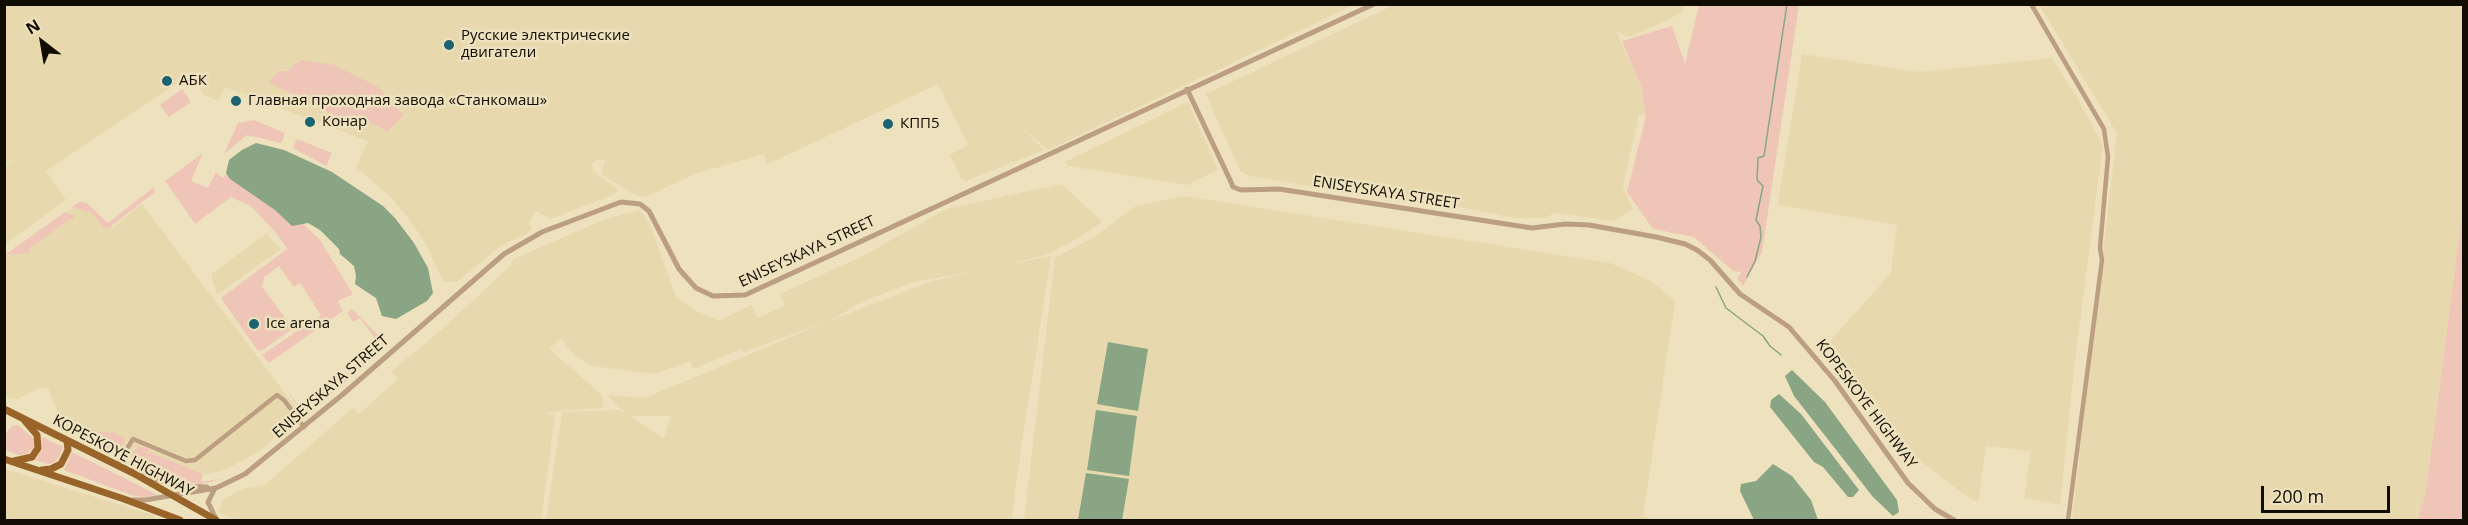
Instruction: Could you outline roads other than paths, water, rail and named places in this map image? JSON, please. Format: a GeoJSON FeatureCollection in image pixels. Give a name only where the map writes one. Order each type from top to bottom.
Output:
{"type":"FeatureCollection","features":[{"type":"Feature","properties":{"kind":"main road","name":"KOPESKOYE HIGHWAY"},"geometry":{"type":"LineString","coordinates":[[4,407],[133,473],[216,520]]}},
{"type":"Feature","properties":{"kind":"main road"},"geometry":{"type":"LineString","coordinates":[[8,460],[32,457],[39,446],[37,435],[19,416]]}},
{"type":"Feature","properties":{"kind":"main road"},"geometry":{"type":"LineString","coordinates":[[39,470],[51,469],[61,464],[68,450],[67,441]]}},
{"type":"Feature","properties":{"kind":"main road","name":"KOPESKOYE HIGHWAY"},"geometry":{"type":"LineString","coordinates":[[8,460],[180,520]]}},
{"type":"Feature","properties":{"kind":"street","name":"ENISEYSKAYA STREET"},"geometry":{"type":"LineString","coordinates":[[124,499],[137,501],[216,488],[245,474],[304,427],[504,254],[542,232],[606,206],[621,202],[640,204],[649,211],[679,268],[696,288],[713,296],[745,295],[1374,4]]}},
{"type":"Feature","properties":{"kind":"street"},"geometry":{"type":"LineString","coordinates":[[2031,4],[2104,129],[2108,157],[2100,248],[2102,260],[2068,520]]}},
{"type":"Feature","properties":{"kind":"street","name":"ENISEYSKAYA STREET"},"geometry":{"type":"LineString","coordinates":[[1187,89],[1233,187],[1241,190],[1279,189],[1532,228],[1578,224],[1642,234]]}},
{"type":"Feature","properties":{"kind":"street","name":"KOPESKOYE HIGHWAY"},"geometry":{"type":"LineString","coordinates":[[1642,234],[1685,244],[1710,260],[1740,294],[1789,327],[1835,381],[1908,483],[1935,509],[1954,520]]}},
{"type":"Feature","properties":{"kind":"street"},"geometry":{"type":"LineString","coordinates":[[117,465],[133,439],[186,461],[195,460],[277,395],[284,400],[304,427]]}},
{"type":"Feature","properties":{"kind":"street","name":"ENISEYSKAYA STREET"},"geometry":{"type":"LineString","coordinates":[[133,473],[179,486],[206,487],[226,484]]}},
{"type":"Feature","properties":{"kind":"street"},"geometry":{"type":"LineString","coordinates":[[216,488],[208,502],[216,520]]}},
{"type":"Feature","properties":{"kind":"waterway"},"geometry":{"type":"LineString","coordinates":[[1747,277],[1755,261],[1761,237],[1760,226],[1756,220],[1763,186],[1757,180],[1758,158],[1764,156],[1787,4]]}},
{"type":"Feature","properties":{"kind":"waterway"},"geometry":{"type":"LineString","coordinates":[[1716,287],[1726,308],[1763,336],[1781,355]]}},
{"type":"Feature","properties":{"kind":"place","name":"Русские электрические двигатели"},"geometry":{"type":"Point","coordinates":[449,45]}},
{"type":"Feature","properties":{"kind":"place","name":"АБК"},"geometry":{"type":"Point","coordinates":[167,81]}},
{"type":"Feature","properties":{"kind":"place","name":"Главная проходная завода «Станкомаш»"},"geometry":{"type":"Point","coordinates":[236,101]}},
{"type":"Feature","properties":{"kind":"place","name":"Конар"},"geometry":{"type":"Point","coordinates":[310,122]}},
{"type":"Feature","properties":{"kind":"place","name":"КПП5"},"geometry":{"type":"Point","coordinates":[888,124]}},
{"type":"Feature","properties":{"kind":"place","name":"Ice arena"},"geometry":{"type":"Point","coordinates":[254,324]}}]}
